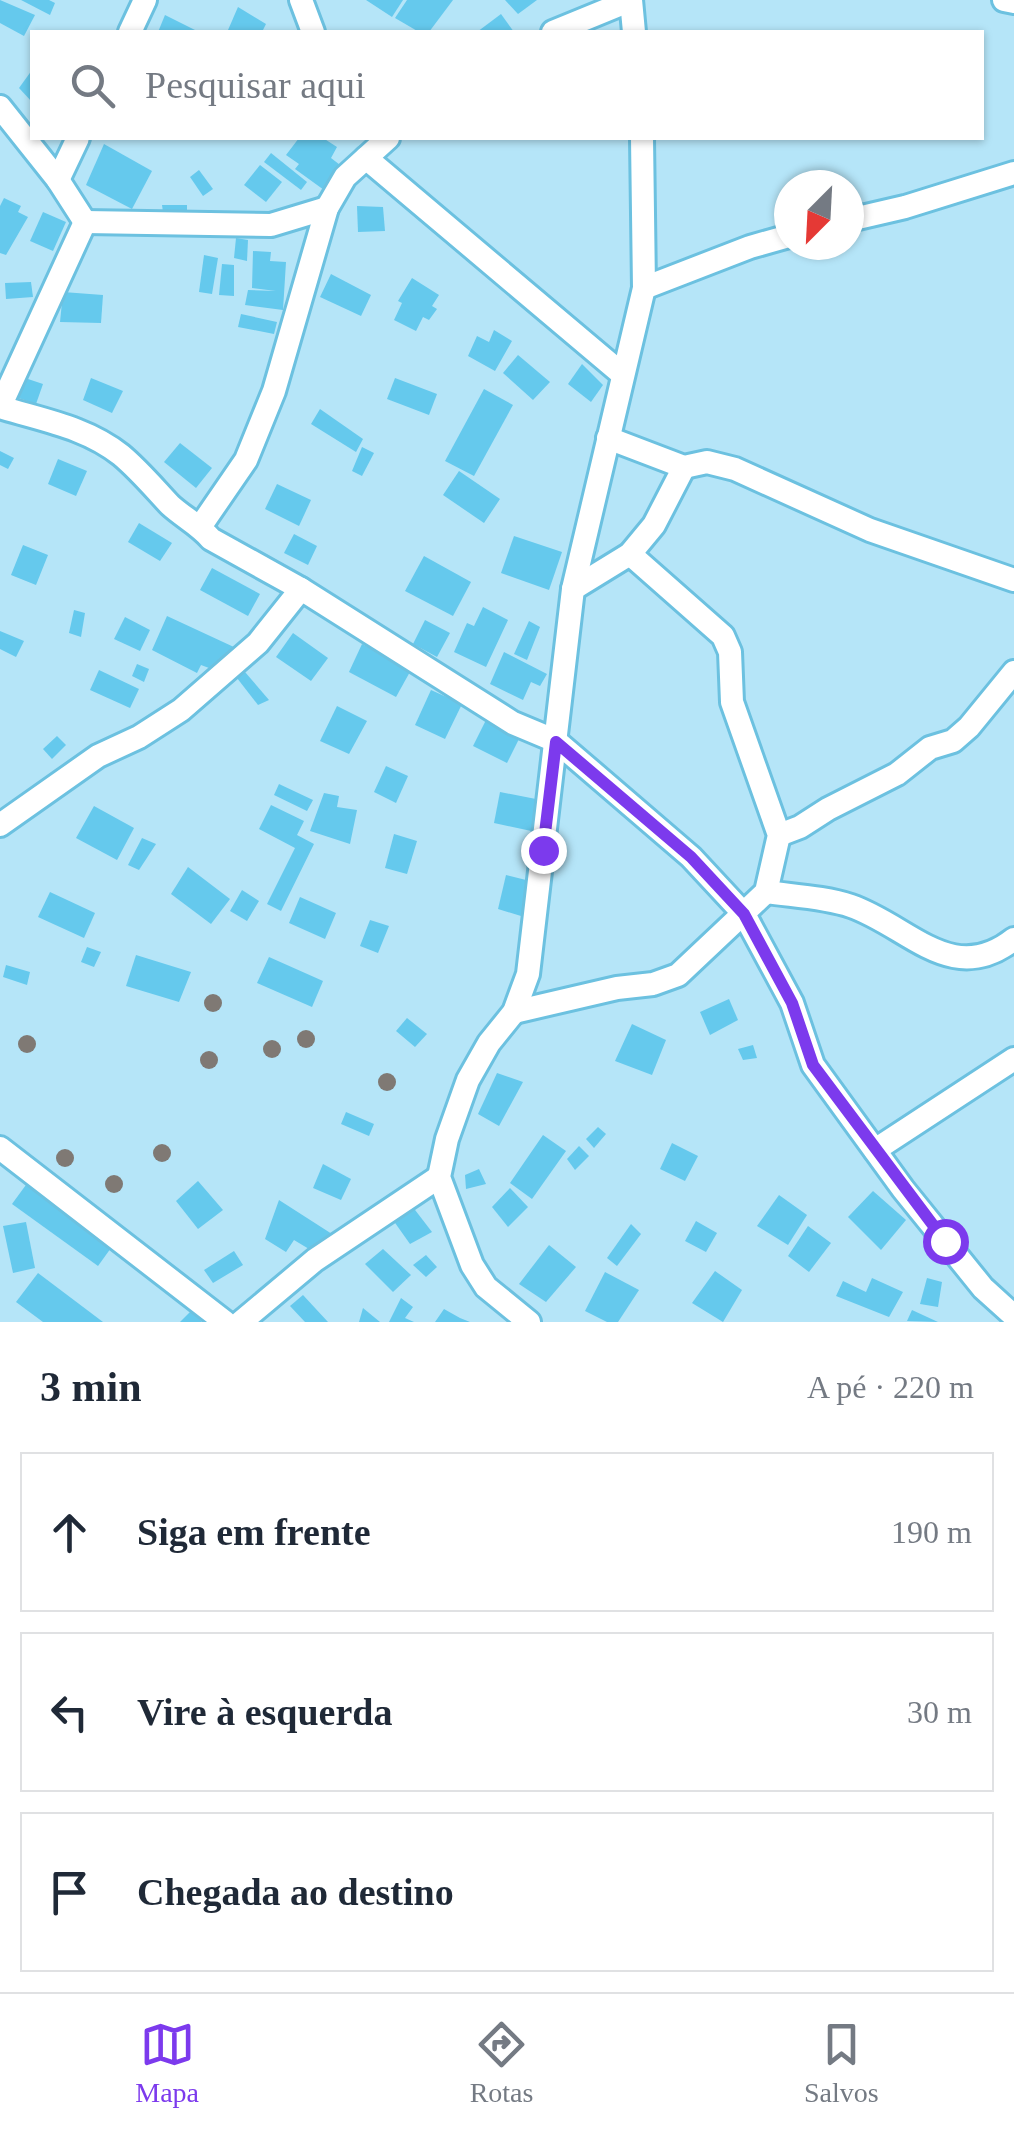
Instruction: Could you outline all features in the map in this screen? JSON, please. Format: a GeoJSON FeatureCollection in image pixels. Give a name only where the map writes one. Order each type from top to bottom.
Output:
{"type":"FeatureCollection","features":[{"type":"Feature","properties":{"kind":"street"},"geometry":{"type":"LineString","coordinates":[[131,30],[145,0]]}},
{"type":"Feature","properties":{"kind":"street"},"geometry":{"type":"LineString","coordinates":[[301,0],[313,30]]}},
{"type":"Feature","properties":{"kind":"street"},"geometry":{"type":"LineString","coordinates":[[558,30],[631,0],[634,30]]}},
{"type":"Feature","properties":{"kind":"street"},"geometry":{"type":"LineString","coordinates":[[1004,0],[1014,2]]}},
{"type":"Feature","properties":{"kind":"street"},"geometry":{"type":"LineString","coordinates":[[0,107],[58,180],[84,222]]}},
{"type":"Feature","properties":{"kind":"street"},"geometry":{"type":"LineString","coordinates":[[58,180],[77,140]]}},
{"type":"Feature","properties":{"kind":"street"},"geometry":{"type":"LineString","coordinates":[[200,527],[246,460],[274,391],[326,208],[346,178],[386,140]]}},
{"type":"Feature","properties":{"kind":"street"},"geometry":{"type":"LineString","coordinates":[[529,1322],[486,1288],[472,1265],[439,1178],[447,1139],[468,1080],[489,1043],[514,1012],[528,974],[574,590],[644,288],[642,140]]}},
{"type":"Feature","properties":{"kind":"street"},"geometry":{"type":"LineString","coordinates":[[366,158],[622,374]]}},
{"type":"Feature","properties":{"kind":"street"},"geometry":{"type":"LineString","coordinates":[[864,216],[1014,173]]}},
{"type":"Feature","properties":{"kind":"street"},"geometry":{"type":"LineString","coordinates":[[84,222],[271,225],[326,208]]}},
{"type":"Feature","properties":{"kind":"street"},"geometry":{"type":"LineString","coordinates":[[84,222],[0,407],[78,429],[100,440],[211,540],[301,589],[498,714],[556,742],[691,857],[744,914],[792,1003],[813,1065],[983,1288],[1014,1316]]}},
{"type":"Feature","properties":{"kind":"street"},"geometry":{"type":"LineString","coordinates":[[644,288],[774,240]]}},
{"type":"Feature","properties":{"kind":"street"},"geometry":{"type":"LineString","coordinates":[[608,438],[684,467],[707,462],[735,470],[870,530],[1014,580]]}},
{"type":"Feature","properties":{"kind":"street"},"geometry":{"type":"LineString","coordinates":[[574,590],[630,554],[654,525],[684,467]]}},
{"type":"Feature","properties":{"kind":"street"},"geometry":{"type":"LineString","coordinates":[[514,1012],[617,988],[653,984],[678,975],[766,892],[779,835],[732,702],[730,652],[722,636],[630,554]]}},
{"type":"Feature","properties":{"kind":"street"},"geometry":{"type":"LineString","coordinates":[[0,825],[98,756],[139,737],[181,710],[258,643],[301,589]]}},
{"type":"Feature","properties":{"kind":"street"},"geometry":{"type":"LineString","coordinates":[[779,835],[896,774],[930,748],[953,741],[970,727],[1014,672]]}},
{"type":"Feature","properties":{"kind":"street"},"geometry":{"type":"LineString","coordinates":[[766,892],[854,906],[932,950],[961,960],[986,956],[1014,939]]}},
{"type":"Feature","properties":{"kind":"street"},"geometry":{"type":"LineString","coordinates":[[875,1150],[1014,1059]]}},
{"type":"Feature","properties":{"kind":"street"},"geometry":{"type":"LineString","coordinates":[[0,1148],[226,1322]]}},
{"type":"Feature","properties":{"kind":"street"},"geometry":{"type":"LineString","coordinates":[[241,1322],[314,1260],[439,1178]]}},
{"type":"Feature","properties":{"kind":"building"},"geometry":{"type":"Polygon","coordinates":[[[0,0],[35,15],[24,36],[0,23],[0,0]]]}},
{"type":"Feature","properties":{"kind":"building"},"geometry":{"type":"Polygon","coordinates":[[[21,0],[49,0],[55,3],[50,15],[21,0]]]}},
{"type":"Feature","properties":{"kind":"building"},"geometry":{"type":"Polygon","coordinates":[[[366,0],[403,0],[392,17],[366,0]]]}},
{"type":"Feature","properties":{"kind":"building"},"geometry":{"type":"Polygon","coordinates":[[[407,0],[453,0],[430,30],[416,30],[395,18],[407,0]]]}},
{"type":"Feature","properties":{"kind":"building"},"geometry":{"type":"Polygon","coordinates":[[[505,0],[537,0],[518,14],[505,0]]]}},
{"type":"Feature","properties":{"kind":"building"},"geometry":{"type":"Polygon","coordinates":[[[238,7],[266,24],[263,30],[228,30],[238,7]]]}},
{"type":"Feature","properties":{"kind":"building"},"geometry":{"type":"Polygon","coordinates":[[[501,14],[513,30],[480,30],[501,14]]]}},
{"type":"Feature","properties":{"kind":"building"},"geometry":{"type":"Polygon","coordinates":[[[165,15],[195,30],[159,30],[165,15]]]}},
{"type":"Feature","properties":{"kind":"building"},"geometry":{"type":"Polygon","coordinates":[[[30,73],[30,100],[19,88],[30,73]]]}},
{"type":"Feature","properties":{"kind":"building"},"geometry":{"type":"Polygon","coordinates":[[[297,140],[326,140],[337,147],[331,158],[344,168],[324,190],[295,169],[299,164],[286,155],[297,140]]]}},
{"type":"Feature","properties":{"kind":"building"},"geometry":{"type":"Polygon","coordinates":[[[104,144],[152,171],[132,209],[86,185],[104,144]]]}},
{"type":"Feature","properties":{"kind":"building"},"geometry":{"type":"Polygon","coordinates":[[[271,153],[307,182],[301,190],[264,162],[271,153]]]}},
{"type":"Feature","properties":{"kind":"building"},"geometry":{"type":"Polygon","coordinates":[[[260,165],[282,182],[266,202],[244,185],[260,165]]]}},
{"type":"Feature","properties":{"kind":"building"},"geometry":{"type":"Polygon","coordinates":[[[199,170],[213,189],[203,196],[190,177],[199,170]]]}},
{"type":"Feature","properties":{"kind":"building"},"geometry":{"type":"Polygon","coordinates":[[[4,198],[21,206],[18,212],[28,217],[6,255],[0,253],[0,206],[4,198]]]}},
{"type":"Feature","properties":{"kind":"building"},"geometry":{"type":"Polygon","coordinates":[[[162,205],[187,205],[187,218],[164,219],[162,205]]]}},
{"type":"Feature","properties":{"kind":"building"},"geometry":{"type":"Polygon","coordinates":[[[357,206],[383,207],[385,231],[358,232],[357,206]]]}},
{"type":"Feature","properties":{"kind":"building"},"geometry":{"type":"Polygon","coordinates":[[[43,212],[66,222],[53,251],[30,241],[43,212]]]}},
{"type":"Feature","properties":{"kind":"building"},"geometry":{"type":"Polygon","coordinates":[[[236,238],[248,240],[247,261],[234,258],[236,238]]]}},
{"type":"Feature","properties":{"kind":"building"},"geometry":{"type":"Polygon","coordinates":[[[253,251],[271,252],[270,261],[286,262],[283,310],[245,305],[248,290],[276,291],[252,288],[253,251]]]}},
{"type":"Feature","properties":{"kind":"building"},"geometry":{"type":"Polygon","coordinates":[[[204,255],[218,258],[212,294],[199,292],[204,255]]]}},
{"type":"Feature","properties":{"kind":"building"},"geometry":{"type":"Polygon","coordinates":[[[222,264],[234,265],[234,296],[219,295],[222,264]]]}},
{"type":"Feature","properties":{"kind":"building"},"geometry":{"type":"Polygon","coordinates":[[[331,274],[371,295],[361,316],[320,297],[331,274]]]}},
{"type":"Feature","properties":{"kind":"building"},"geometry":{"type":"Polygon","coordinates":[[[412,278],[439,295],[432,306],[437,309],[429,320],[423,317],[416,331],[394,320],[402,303],[398,301],[412,278]]]}},
{"type":"Feature","properties":{"kind":"building"},"geometry":{"type":"Polygon","coordinates":[[[31,282],[33,297],[6,299],[5,283],[31,282]]]}},
{"type":"Feature","properties":{"kind":"building"},"geometry":{"type":"Polygon","coordinates":[[[63,292],[103,295],[101,323],[60,322],[63,292]]]}},
{"type":"Feature","properties":{"kind":"building"},"geometry":{"type":"Polygon","coordinates":[[[241,314],[277,322],[274,334],[238,327],[241,314]]]}},
{"type":"Feature","properties":{"kind":"building"},"geometry":{"type":"Polygon","coordinates":[[[494,330],[512,341],[495,371],[468,356],[477,336],[489,342],[494,330]]]}},
{"type":"Feature","properties":{"kind":"building"},"geometry":{"type":"Polygon","coordinates":[[[518,355],[550,382],[533,400],[503,373],[518,355]]]}},
{"type":"Feature","properties":{"kind":"building"},"geometry":{"type":"Polygon","coordinates":[[[582,364],[603,385],[591,402],[568,384],[582,364]]]}},
{"type":"Feature","properties":{"kind":"building"},"geometry":{"type":"Polygon","coordinates":[[[19,376],[43,384],[36,404],[13,396],[19,376]]]}},
{"type":"Feature","properties":{"kind":"building"},"geometry":{"type":"Polygon","coordinates":[[[91,378],[123,391],[112,413],[83,400],[91,378]]]}},
{"type":"Feature","properties":{"kind":"building"},"geometry":{"type":"Polygon","coordinates":[[[395,378],[437,394],[429,415],[387,399],[395,378]]]}},
{"type":"Feature","properties":{"kind":"building"},"geometry":{"type":"Polygon","coordinates":[[[484,389],[513,405],[474,476],[445,461],[484,389]]]}},
{"type":"Feature","properties":{"kind":"building"},"geometry":{"type":"Polygon","coordinates":[[[320,409],[363,439],[356,452],[311,424],[320,409]]]}},
{"type":"Feature","properties":{"kind":"building"},"geometry":{"type":"Polygon","coordinates":[[[180,443],[212,468],[196,488],[164,462],[180,443]]]}},
{"type":"Feature","properties":{"kind":"building"},"geometry":{"type":"Polygon","coordinates":[[[362,447],[374,453],[362,476],[352,471],[362,447]]]}},
{"type":"Feature","properties":{"kind":"building"},"geometry":{"type":"Polygon","coordinates":[[[0,451],[14,458],[8,469],[0,465],[0,451]]]}},
{"type":"Feature","properties":{"kind":"building"},"geometry":{"type":"Polygon","coordinates":[[[58,459],[87,471],[76,496],[48,484],[58,459]]]}},
{"type":"Feature","properties":{"kind":"building"},"geometry":{"type":"Polygon","coordinates":[[[459,471],[500,499],[484,523],[443,495],[459,471]]]}},
{"type":"Feature","properties":{"kind":"building"},"geometry":{"type":"Polygon","coordinates":[[[277,484],[311,500],[299,526],[265,509],[277,484]]]}},
{"type":"Feature","properties":{"kind":"building"},"geometry":{"type":"Polygon","coordinates":[[[139,523],[172,543],[160,561],[128,542],[139,523]]]}},
{"type":"Feature","properties":{"kind":"building"},"geometry":{"type":"Polygon","coordinates":[[[294,534],[317,546],[308,565],[284,553],[294,534]]]}},
{"type":"Feature","properties":{"kind":"building"},"geometry":{"type":"Polygon","coordinates":[[[514,536],[562,552],[549,590],[501,573],[514,536]]]}},
{"type":"Feature","properties":{"kind":"building"},"geometry":{"type":"Polygon","coordinates":[[[23,545],[48,555],[36,585],[11,575],[23,545]]]}},
{"type":"Feature","properties":{"kind":"building"},"geometry":{"type":"Polygon","coordinates":[[[424,556],[471,582],[453,616],[405,591],[424,556]]]}},
{"type":"Feature","properties":{"kind":"building"},"geometry":{"type":"Polygon","coordinates":[[[212,568],[260,594],[248,616],[200,590],[212,568]]]}},
{"type":"Feature","properties":{"kind":"building"},"geometry":{"type":"Polygon","coordinates":[[[483,607],[508,620],[486,667],[454,652],[467,623],[474,626],[483,607]]]}},
{"type":"Feature","properties":{"kind":"building"},"geometry":{"type":"Polygon","coordinates":[[[74,610],[85,613],[81,637],[69,633],[74,610]]]}},
{"type":"Feature","properties":{"kind":"building"},"geometry":{"type":"Polygon","coordinates":[[[167,616],[236,648],[217,671],[201,665],[197,673],[152,650],[167,616]]]}},
{"type":"Feature","properties":{"kind":"building"},"geometry":{"type":"Polygon","coordinates":[[[125,617],[150,630],[140,651],[114,639],[125,617]]]}},
{"type":"Feature","properties":{"kind":"building"},"geometry":{"type":"Polygon","coordinates":[[[425,620],[450,633],[437,657],[413,644],[425,620]]]}},
{"type":"Feature","properties":{"kind":"building"},"geometry":{"type":"Polygon","coordinates":[[[529,621],[540,627],[527,660],[514,654],[529,621]]]}},
{"type":"Feature","properties":{"kind":"building"},"geometry":{"type":"Polygon","coordinates":[[[0,631],[24,641],[16,657],[0,649],[0,631]]]}},
{"type":"Feature","properties":{"kind":"building"},"geometry":{"type":"Polygon","coordinates":[[[293,633],[328,658],[311,681],[276,657],[293,633]]]}},
{"type":"Feature","properties":{"kind":"building"},"geometry":{"type":"Polygon","coordinates":[[[362,644],[411,670],[396,697],[349,672],[362,644]]]}},
{"type":"Feature","properties":{"kind":"building"},"geometry":{"type":"Polygon","coordinates":[[[504,652],[547,674],[540,686],[531,682],[523,700],[490,684],[504,652]]]}},
{"type":"Feature","properties":{"kind":"building"},"geometry":{"type":"Polygon","coordinates":[[[137,664],[149,669],[144,682],[132,676],[137,664]]]}},
{"type":"Feature","properties":{"kind":"building"},"geometry":{"type":"Polygon","coordinates":[[[99,670],[139,689],[130,708],[90,690],[99,670]]]}},
{"type":"Feature","properties":{"kind":"building"},"geometry":{"type":"Polygon","coordinates":[[[245,672],[269,700],[258,705],[237,678],[245,672]]]}},
{"type":"Feature","properties":{"kind":"building"},"geometry":{"type":"Polygon","coordinates":[[[431,690],[462,704],[445,739],[415,725],[431,690]]]}},
{"type":"Feature","properties":{"kind":"building"},"geometry":{"type":"Polygon","coordinates":[[[337,706],[367,721],[349,754],[320,741],[337,706]]]}},
{"type":"Feature","properties":{"kind":"building"},"geometry":{"type":"Polygon","coordinates":[[[488,716],[522,733],[507,763],[473,746],[488,716]]]}},
{"type":"Feature","properties":{"kind":"building"},"geometry":{"type":"Polygon","coordinates":[[[57,736],[66,745],[52,759],[43,749],[57,736]]]}},
{"type":"Feature","properties":{"kind":"building"},"geometry":{"type":"Polygon","coordinates":[[[386,766],[408,776],[396,803],[374,792],[386,766]]]}},
{"type":"Feature","properties":{"kind":"building"},"geometry":{"type":"Polygon","coordinates":[[[279,784],[313,800],[307,811],[274,795],[279,784]]]}},
{"type":"Feature","properties":{"kind":"building"},"geometry":{"type":"Polygon","coordinates":[[[500,792],[541,800],[536,832],[494,823],[500,792]]]}},
{"type":"Feature","properties":{"kind":"building"},"geometry":{"type":"Polygon","coordinates":[[[324,793],[339,796],[337,807],[357,810],[350,844],[310,831],[324,793]]]}},
{"type":"Feature","properties":{"kind":"building"},"geometry":{"type":"Polygon","coordinates":[[[271,805],[304,821],[297,835],[314,844],[281,911],[267,904],[295,848],[259,829],[271,805]]]}},
{"type":"Feature","properties":{"kind":"building"},"geometry":{"type":"Polygon","coordinates":[[[94,806],[134,828],[117,860],[76,838],[94,806]]]}},
{"type":"Feature","properties":{"kind":"building"},"geometry":{"type":"Polygon","coordinates":[[[394,834],[417,841],[407,874],[385,868],[394,834]]]}},
{"type":"Feature","properties":{"kind":"building"},"geometry":{"type":"Polygon","coordinates":[[[142,838],[156,844],[139,870],[128,865],[142,838]]]}},
{"type":"Feature","properties":{"kind":"building"},"geometry":{"type":"Polygon","coordinates":[[[188,867],[230,899],[211,924],[171,894],[188,867]]]}},
{"type":"Feature","properties":{"kind":"building"},"geometry":{"type":"Polygon","coordinates":[[[506,875],[530,881],[521,916],[498,909],[506,875]]]}},
{"type":"Feature","properties":{"kind":"building"},"geometry":{"type":"Polygon","coordinates":[[[242,890],[259,901],[247,921],[230,911],[242,890]]]}},
{"type":"Feature","properties":{"kind":"building"},"geometry":{"type":"Polygon","coordinates":[[[50,892],[95,913],[84,938],[38,917],[50,892]]]}},
{"type":"Feature","properties":{"kind":"building"},"geometry":{"type":"Polygon","coordinates":[[[300,897],[336,913],[325,939],[289,923],[300,897]]]}},
{"type":"Feature","properties":{"kind":"building"},"geometry":{"type":"Polygon","coordinates":[[[370,920],[389,926],[378,953],[360,946],[370,920]]]}},
{"type":"Feature","properties":{"kind":"building"},"geometry":{"type":"Polygon","coordinates":[[[87,947],[101,952],[94,967],[81,962],[87,947]]]}},
{"type":"Feature","properties":{"kind":"building"},"geometry":{"type":"Polygon","coordinates":[[[136,955],[191,972],[179,1002],[126,986],[136,955]]]}},
{"type":"Feature","properties":{"kind":"building"},"geometry":{"type":"Polygon","coordinates":[[[269,957],[323,981],[312,1007],[257,983],[269,957]]]}},
{"type":"Feature","properties":{"kind":"building"},"geometry":{"type":"Polygon","coordinates":[[[6,965],[30,972],[27,985],[3,977],[6,965]]]}},
{"type":"Feature","properties":{"kind":"building"},"geometry":{"type":"Polygon","coordinates":[[[729,999],[738,1020],[710,1035],[700,1012],[729,999]]]}},
{"type":"Feature","properties":{"kind":"building"},"geometry":{"type":"Polygon","coordinates":[[[407,1018],[427,1034],[415,1047],[396,1031],[407,1018]]]}},
{"type":"Feature","properties":{"kind":"building"},"geometry":{"type":"Polygon","coordinates":[[[632,1024],[666,1040],[652,1075],[615,1061],[632,1024]]]}},
{"type":"Feature","properties":{"kind":"building"},"geometry":{"type":"Polygon","coordinates":[[[753,1045],[757,1058],[743,1060],[738,1049],[753,1045]]]}},
{"type":"Feature","properties":{"kind":"building"},"geometry":{"type":"Polygon","coordinates":[[[497,1073],[523,1082],[499,1126],[478,1114],[497,1073]]]}},
{"type":"Feature","properties":{"kind":"building"},"geometry":{"type":"Polygon","coordinates":[[[346,1112],[374,1124],[369,1136],[341,1124],[346,1112]]]}},
{"type":"Feature","properties":{"kind":"building"},"geometry":{"type":"Polygon","coordinates":[[[598,1127],[606,1134],[594,1148],[586,1139],[598,1127]]]}},
{"type":"Feature","properties":{"kind":"building"},"geometry":{"type":"Polygon","coordinates":[[[543,1135],[566,1151],[532,1199],[510,1183],[543,1135]]]}},
{"type":"Feature","properties":{"kind":"building"},"geometry":{"type":"Polygon","coordinates":[[[672,1143],[698,1156],[685,1181],[660,1169],[672,1143]]]}},
{"type":"Feature","properties":{"kind":"building"},"geometry":{"type":"Polygon","coordinates":[[[579,1146],[589,1156],[575,1170],[567,1159],[579,1146]]]}},
{"type":"Feature","properties":{"kind":"building"},"geometry":{"type":"Polygon","coordinates":[[[323,1164],[351,1179],[341,1200],[313,1188],[323,1164]]]}},
{"type":"Feature","properties":{"kind":"building"},"geometry":{"type":"Polygon","coordinates":[[[479,1169],[486,1184],[466,1189],[465,1175],[479,1169]]]}},
{"type":"Feature","properties":{"kind":"building"},"geometry":{"type":"Polygon","coordinates":[[[31,1178],[116,1241],[98,1266],[12,1204],[31,1178]]]}},
{"type":"Feature","properties":{"kind":"building"},"geometry":{"type":"Polygon","coordinates":[[[198,1181],[223,1210],[198,1229],[176,1201],[198,1181]]]}},
{"type":"Feature","properties":{"kind":"building"},"geometry":{"type":"Polygon","coordinates":[[[510,1188],[528,1207],[508,1227],[492,1207],[510,1188]]]}},
{"type":"Feature","properties":{"kind":"building"},"geometry":{"type":"Polygon","coordinates":[[[873,1191],[906,1220],[881,1250],[848,1217],[873,1191]]]}},
{"type":"Feature","properties":{"kind":"building"},"geometry":{"type":"Polygon","coordinates":[[[779,1195],[807,1215],[788,1245],[757,1226],[779,1195]]]}},
{"type":"Feature","properties":{"kind":"building"},"geometry":{"type":"Polygon","coordinates":[[[279,1200],[332,1234],[314,1252],[294,1240],[286,1252],[265,1239],[279,1200]]]}},
{"type":"Feature","properties":{"kind":"building"},"geometry":{"type":"Polygon","coordinates":[[[412,1206],[432,1232],[410,1244],[393,1220],[412,1206]]]}},
{"type":"Feature","properties":{"kind":"building"},"geometry":{"type":"Polygon","coordinates":[[[696,1221],[717,1233],[706,1252],[685,1241],[696,1221]]]}},
{"type":"Feature","properties":{"kind":"building"},"geometry":{"type":"Polygon","coordinates":[[[26,1222],[35,1268],[13,1273],[3,1226],[26,1222]]]}},
{"type":"Feature","properties":{"kind":"building"},"geometry":{"type":"Polygon","coordinates":[[[631,1224],[641,1234],[617,1266],[607,1258],[631,1224]]]}},
{"type":"Feature","properties":{"kind":"building"},"geometry":{"type":"Polygon","coordinates":[[[808,1226],[831,1243],[809,1272],[788,1256],[808,1226]]]}},
{"type":"Feature","properties":{"kind":"building"},"geometry":{"type":"Polygon","coordinates":[[[549,1245],[576,1267],[546,1302],[519,1284],[549,1245]]]}},
{"type":"Feature","properties":{"kind":"building"},"geometry":{"type":"Polygon","coordinates":[[[383,1249],[411,1275],[393,1292],[365,1264],[383,1249]]]}},
{"type":"Feature","properties":{"kind":"building"},"geometry":{"type":"Polygon","coordinates":[[[234,1251],[243,1265],[213,1283],[204,1270],[234,1251]]]}},
{"type":"Feature","properties":{"kind":"building"},"geometry":{"type":"Polygon","coordinates":[[[426,1255],[437,1267],[426,1277],[413,1265],[426,1255]]]}},
{"type":"Feature","properties":{"kind":"building"},"geometry":{"type":"Polygon","coordinates":[[[715,1271],[742,1290],[723,1322],[692,1303],[715,1271]]]}},
{"type":"Feature","properties":{"kind":"building"},"geometry":{"type":"Polygon","coordinates":[[[605,1272],[639,1290],[618,1322],[607,1322],[585,1311],[605,1272]]]}},
{"type":"Feature","properties":{"kind":"building"},"geometry":{"type":"Polygon","coordinates":[[[38,1273],[103,1322],[43,1322],[16,1302],[38,1273]]]}},
{"type":"Feature","properties":{"kind":"building"},"geometry":{"type":"Polygon","coordinates":[[[872,1278],[903,1292],[889,1317],[836,1296],[843,1281],[866,1292],[872,1278]]]}},
{"type":"Feature","properties":{"kind":"building"},"geometry":{"type":"Polygon","coordinates":[[[927,1278],[942,1282],[938,1307],[920,1304],[927,1278]]]}},
{"type":"Feature","properties":{"kind":"building"},"geometry":{"type":"Polygon","coordinates":[[[303,1295],[328,1322],[305,1322],[290,1306],[303,1295]]]}},
{"type":"Feature","properties":{"kind":"building"},"geometry":{"type":"Polygon","coordinates":[[[401,1298],[413,1307],[405,1318],[414,1322],[389,1322],[401,1298]]]}},
{"type":"Feature","properties":{"kind":"building"},"geometry":{"type":"Polygon","coordinates":[[[363,1308],[380,1322],[359,1322],[363,1308]]]}},
{"type":"Feature","properties":{"kind":"building"},"geometry":{"type":"Polygon","coordinates":[[[444,1309],[460,1318],[470,1322],[435,1322],[444,1309]]]}},
{"type":"Feature","properties":{"kind":"building"},"geometry":{"type":"Polygon","coordinates":[[[912,1310],[938,1322],[907,1321],[912,1310]]]}},
{"type":"Feature","properties":{"kind":"building"},"geometry":{"type":"Polygon","coordinates":[[[191,1311],[202,1322],[180,1322],[191,1311]]]}},
{"type":"Feature","properties":{"kind":"route"},"geometry":{"type":"LineString","coordinates":[[543,850],[556,742],[691,857],[744,914],[792,1003],[813,1065],[945,1241]]}}]}
